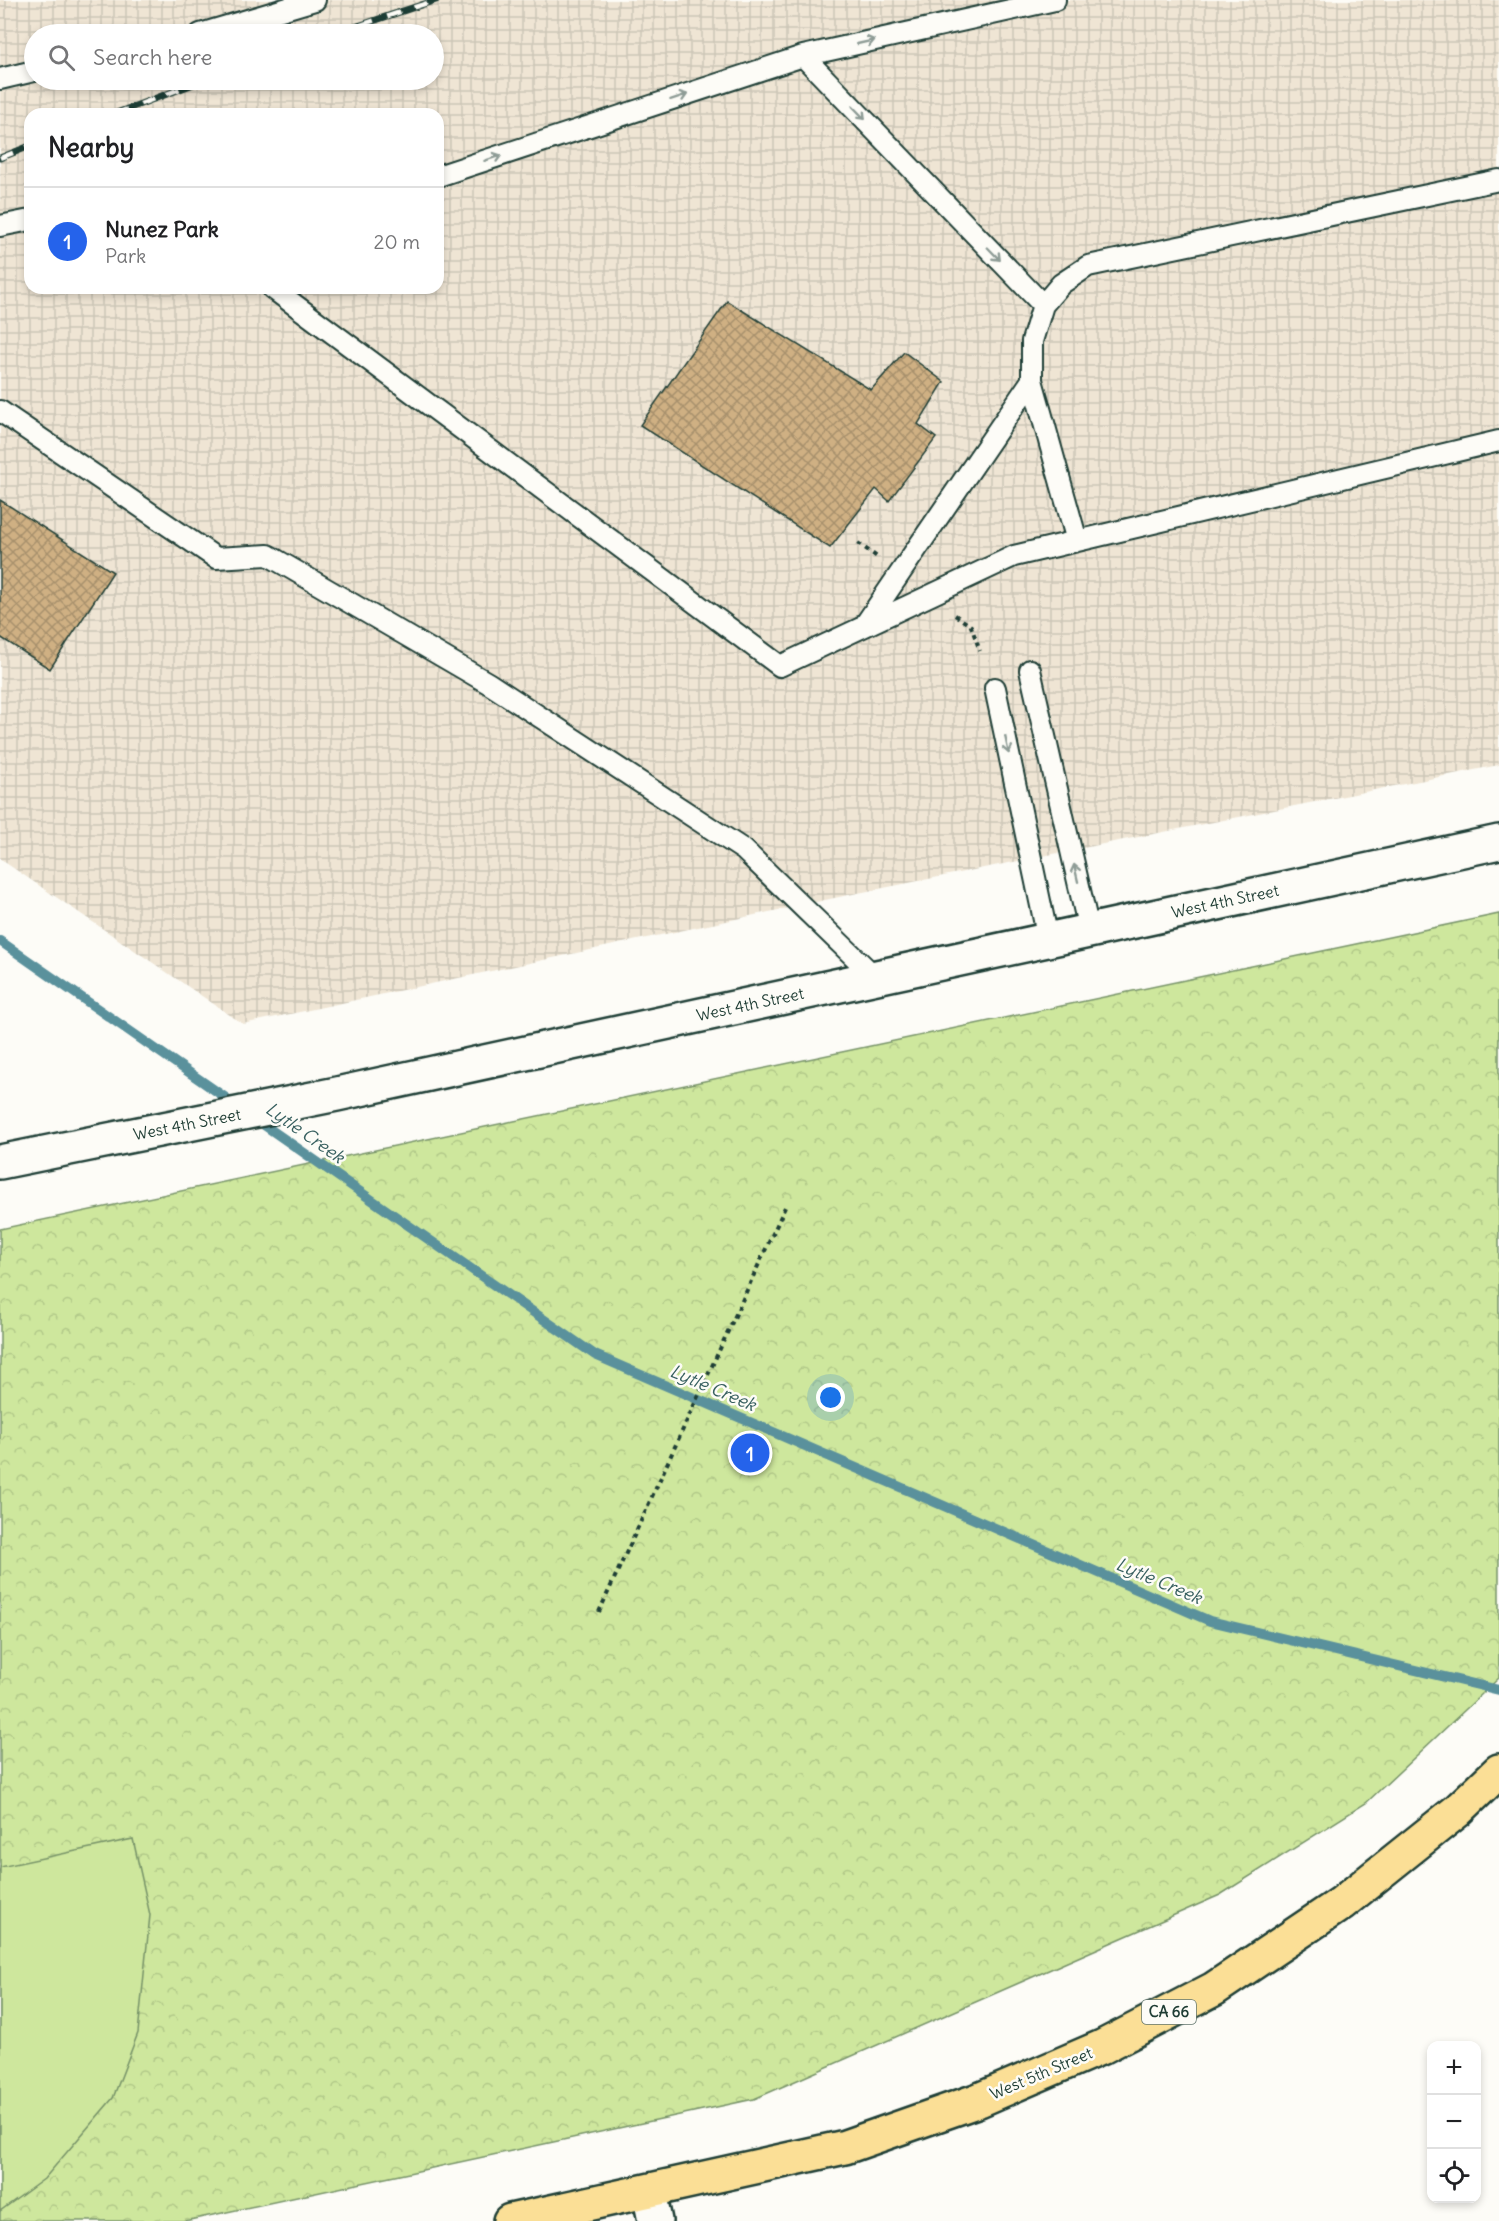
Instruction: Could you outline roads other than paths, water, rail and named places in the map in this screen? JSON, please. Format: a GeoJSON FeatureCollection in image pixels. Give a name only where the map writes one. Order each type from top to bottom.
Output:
{"type":"FeatureCollection","features":[{"type":"Feature","properties":{"kind":"main road","name":"West 5th Street"},"geometry":{"type":"LineString","coordinates":[[510,2221],[652,2206],[845,2147],[979,2100],[1102,2047],[1214,1989],[1342,1903],[1457,1811],[1499,1771]]}},
{"type":"Feature","properties":{"kind":"street","name":"West 4th Street"},"geometry":{"type":"LineString","coordinates":[[0,1162],[337,1094],[1499,842]]}},
{"type":"Feature","properties":{"kind":"lane"},"geometry":{"type":"LineString","coordinates":[[234,24],[315,0]]}},
{"type":"Feature","properties":{"kind":"lane"},"geometry":{"type":"LineString","coordinates":[[444,174],[803,56],[1056,0]]}},
{"type":"Feature","properties":{"kind":"lane"},"geometry":{"type":"LineString","coordinates":[[803,56],[1043,305]]}},
{"type":"Feature","properties":{"kind":"lane"},"geometry":{"type":"LineString","coordinates":[[0,79],[24,73]]}},
{"type":"Feature","properties":{"kind":"lane"},"geometry":{"type":"LineString","coordinates":[[1077,541],[1032,380],[1032,341],[1043,305],[1061,284],[1088,266],[1499,180]]}},
{"type":"Feature","properties":{"kind":"lane"},"geometry":{"type":"LineString","coordinates":[[0,226],[24,221]]}},
{"type":"Feature","properties":{"kind":"lane"},"geometry":{"type":"LineString","coordinates":[[280,294],[780,666],[1014,556],[1499,441]]}},
{"type":"Feature","properties":{"kind":"lane"},"geometry":{"type":"LineString","coordinates":[[862,627],[1032,380]]}},
{"type":"Feature","properties":{"kind":"lane"},"geometry":{"type":"LineString","coordinates":[[0,411],[216,558],[268,555],[488,683],[744,850],[875,977]]}},
{"type":"Feature","properties":{"kind":"lane"},"geometry":{"type":"LineString","coordinates":[[1030,670],[1089,930]]}},
{"type":"Feature","properties":{"kind":"lane"},"geometry":{"type":"LineString","coordinates":[[994,688],[1048,939]]}},
{"type":"Feature","properties":{"kind":"waterway","name":"Lytle Creek"},"geometry":{"type":"LineString","coordinates":[[0,941],[239,1107]]}},
{"type":"Feature","properties":{"kind":"waterway","name":"Lytle Creek"},"geometry":{"type":"LineString","coordinates":[[254,1118],[595,1355],[1210,1621],[1499,1690]]}},
{"type":"Feature","properties":{"kind":"railway"},"geometry":{"type":"LineString","coordinates":[[364,24],[436,0]]}},
{"type":"Feature","properties":{"kind":"railway"},"geometry":{"type":"LineString","coordinates":[[130,108],[178,90]]}},
{"type":"Feature","properties":{"kind":"railway"},"geometry":{"type":"LineString","coordinates":[[0,158],[24,148]]}},
{"type":"Feature","properties":{"kind":"place","name":"Nunez Park"},"geometry":{"type":"Point","coordinates":[750,1453]}}]}
